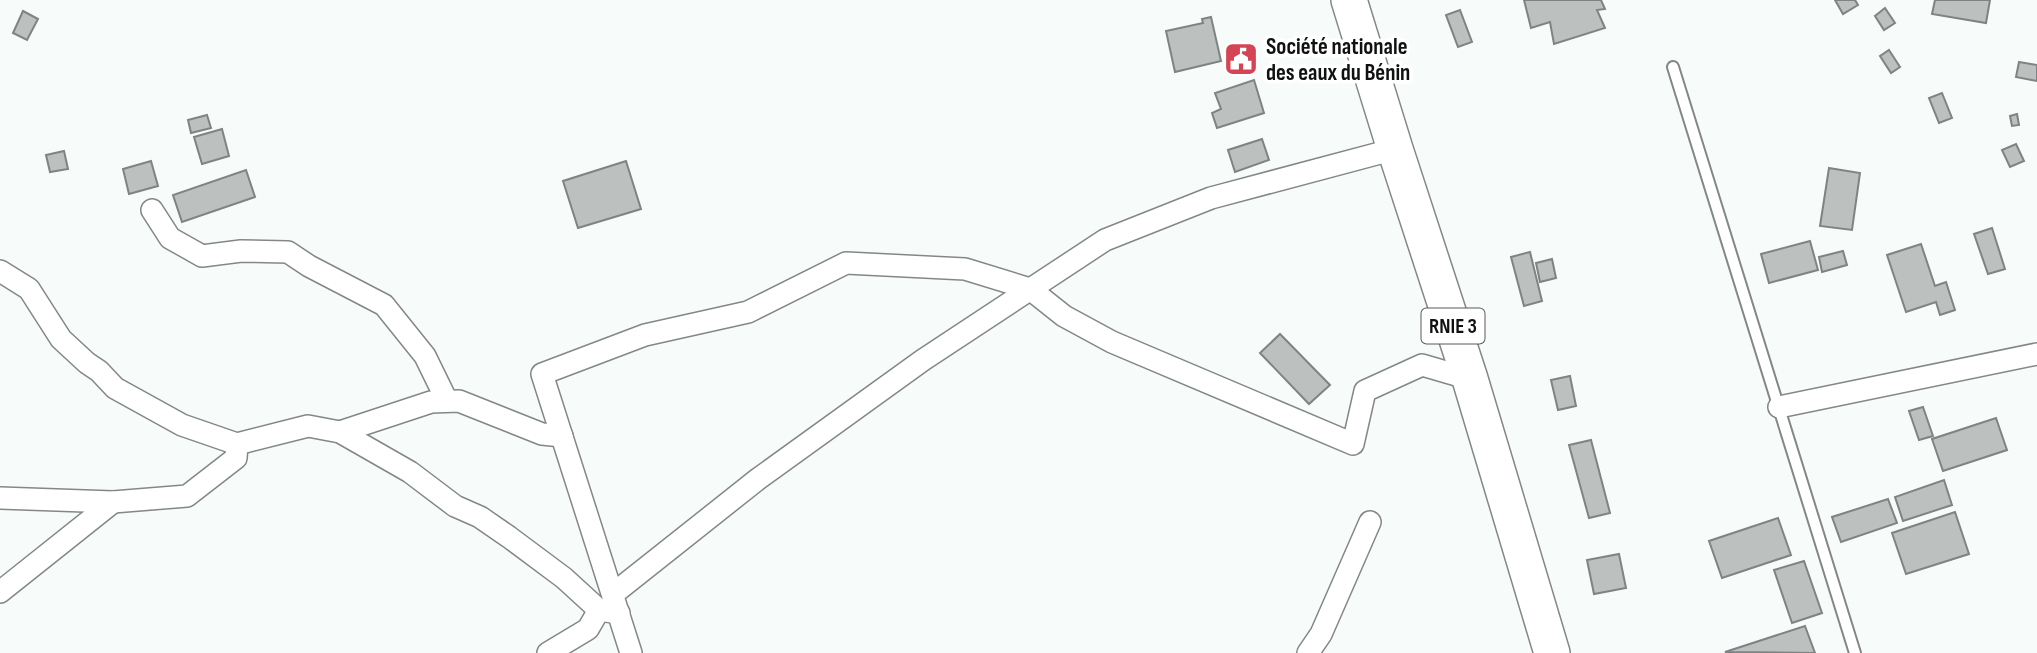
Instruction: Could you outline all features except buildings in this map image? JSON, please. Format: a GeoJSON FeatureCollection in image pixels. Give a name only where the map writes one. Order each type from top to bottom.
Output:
{"type":"FeatureCollection","features":[{"type":"Feature","properties":{"kind":"highway","name":"RNIE 3"},"geometry":{"type":"LineString","coordinates":[[1349,0],[1470,379],[1552,653]]}},
{"type":"Feature","properties":{"kind":"street"},"geometry":{"type":"LineString","coordinates":[[548,653],[588,629],[610,606],[758,479],[923,360],[1105,240],[1211,198],[1395,149]]}},
{"type":"Feature","properties":{"kind":"street"},"geometry":{"type":"LineString","coordinates":[[152,210],[170,238],[202,256],[242,251],[288,253],[384,306],[425,356],[447,401]]}},
{"type":"Feature","properties":{"kind":"street"},"geometry":{"type":"LineString","coordinates":[[631,653],[610,606],[542,374],[645,335],[748,312],[846,263],[965,269],[1030,289],[1064,316],[1112,342],[1353,444],[1365,391],[1422,365],[1470,379]]}},
{"type":"Feature","properties":{"kind":"street"},"geometry":{"type":"LineString","coordinates":[[0,271],[29,289],[61,339],[99,371],[114,388],[182,425],[237,444],[308,426],[340,432],[410,472],[455,506],[480,517],[564,578],[610,606]]}},
{"type":"Feature","properties":{"kind":"street"},"geometry":{"type":"LineString","coordinates":[[1779,407],[2037,354]]}},
{"type":"Feature","properties":{"kind":"street"},"geometry":{"type":"LineString","coordinates":[[340,432],[431,402],[460,401],[542,434],[562,436]]}},
{"type":"Feature","properties":{"kind":"street"},"geometry":{"type":"LineString","coordinates":[[0,498],[113,502],[187,496],[236,458],[237,444]]}},
{"type":"Feature","properties":{"kind":"street"},"geometry":{"type":"LineString","coordinates":[[0,592],[113,502]]}},
{"type":"Feature","properties":{"kind":"street"},"geometry":{"type":"LineString","coordinates":[[1308,653],[1321,634],[1370,522]]}},
{"type":"Feature","properties":{"kind":"lane"},"geometry":{"type":"LineString","coordinates":[[1673,67],[1855,653]]}},
{"type":"Feature","properties":{"kind":"place","name":"Société nationale des eaux du Bénin"},"geometry":{"type":"Point","coordinates":[1241,59]}}]}
